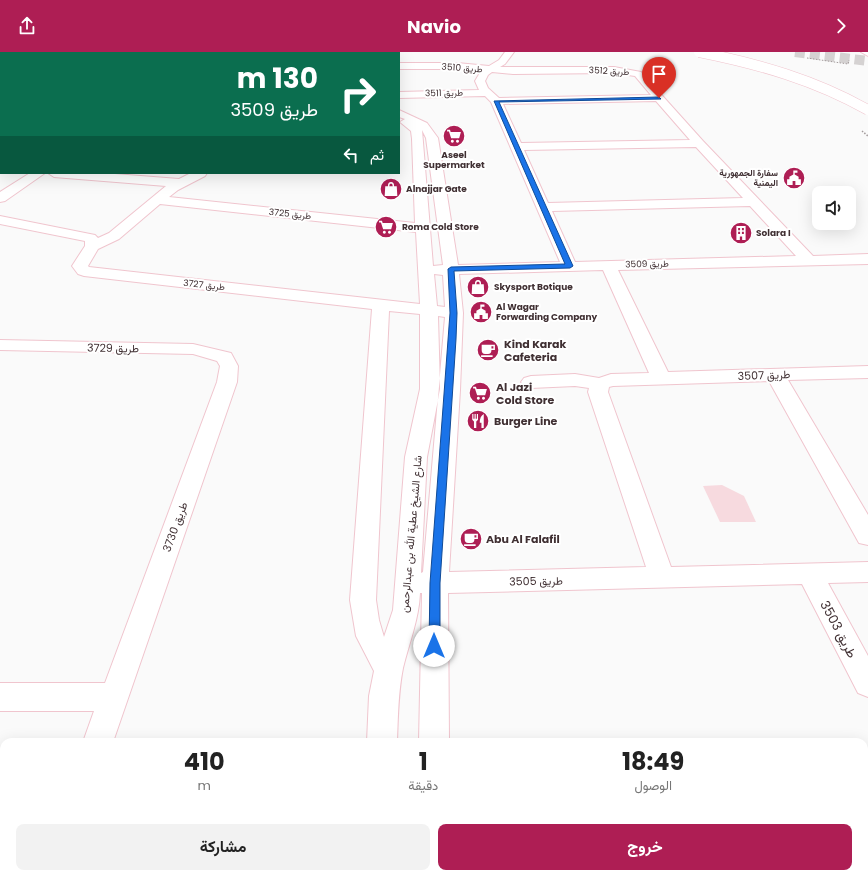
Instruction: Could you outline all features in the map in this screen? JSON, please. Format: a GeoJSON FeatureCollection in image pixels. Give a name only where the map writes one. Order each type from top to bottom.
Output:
{"type":"FeatureCollection","features":[{"type":"Feature","properties":{"kind":"main road"},"geometry":{"type":"LineString","coordinates":[[488,70],[502,62],[510,52]]}},
{"type":"Feature","properties":{"kind":"main road"},"geometry":{"type":"LineString","coordinates":[[698,52],[753,63],[808,80],[842,94],[868,110]]}},
{"type":"Feature","properties":{"kind":"main road","name":"طريق 3510"},"geometry":{"type":"LineString","coordinates":[[400,66],[457,66],[488,70]]}},
{"type":"Feature","properties":{"kind":"main road","name":"طريق 3510"},"geometry":{"type":"LineString","coordinates":[[488,70],[481,77],[480,81],[483,89],[492,97],[518,147],[570,266]]}},
{"type":"Feature","properties":{"kind":"main road","name":"طريق 3512"},"geometry":{"type":"LineString","coordinates":[[488,70],[608,70],[631,72],[643,78],[699,143],[808,260]]}},
{"type":"Feature","properties":{"kind":"main road","name":"طريق 3511"},"geometry":{"type":"LineString","coordinates":[[400,95],[659,98]]}},
{"type":"Feature","properties":{"kind":"main road"},"geometry":{"type":"LineString","coordinates":[[400,114],[411,123],[431,133],[434,143],[451,269],[454,313],[450,390],[435,583],[434,738]]}},
{"type":"Feature","properties":{"kind":"main road","name":"شارع الشيخ عطية الله بن عبدالرحمن"},"geometry":{"type":"LineString","coordinates":[[382,738],[384,696],[389,668],[406,610],[409,583],[411,509],[416,463],[430,389],[429,310],[426,270],[422,228],[411,164],[418,139],[416,130],[411,123]]}},
{"type":"Feature","properties":{"kind":"main road"},"geometry":{"type":"LineString","coordinates":[[518,147],[699,143]]}},
{"type":"Feature","properties":{"kind":"main road"},"geometry":{"type":"LineString","coordinates":[[0,198],[37,174]]}},
{"type":"Feature","properties":{"kind":"main road"},"geometry":{"type":"LineString","coordinates":[[73,174],[180,183]]}},
{"type":"Feature","properties":{"kind":"main road"},"geometry":{"type":"LineString","coordinates":[[0,220],[83,235],[90,238],[93,242],[92,246],[114,236],[180,183],[199,174]]}},
{"type":"Feature","properties":{"kind":"main road","name":"طريق 3725"},"geometry":{"type":"LineString","coordinates":[[157,200],[422,228]]}},
{"type":"Feature","properties":{"kind":"main road"},"geometry":{"type":"LineString","coordinates":[[544,207],[754,202]]}},
{"type":"Feature","properties":{"kind":"main road","name":"طريق 3727"},"geometry":{"type":"LineString","coordinates":[[92,246],[80,266],[84,270],[93,273],[454,313]]}},
{"type":"Feature","properties":{"kind":"main road","name":"طريق 3509"},"geometry":{"type":"LineString","coordinates":[[426,270],[808,260],[867,260]]}},
{"type":"Feature","properties":{"kind":"main road"},"geometry":{"type":"LineString","coordinates":[[608,265],[661,378]]}},
{"type":"Feature","properties":{"kind":"main road"},"geometry":{"type":"LineString","coordinates":[[381,305],[363,600],[364,617],[369,635],[376,652],[389,668]]}},
{"type":"Feature","properties":{"kind":"main road","name":"طريق 3729"},"geometry":{"type":"LineString","coordinates":[[0,345],[192,349],[224,357]]}},
{"type":"Feature","properties":{"kind":"main road","name":"طريق 3730"},"geometry":{"type":"LineString","coordinates":[[99,738],[227,382],[229,366],[224,357]]}},
{"type":"Feature","properties":{"kind":"main road","name":"طريق 3507"},"geometry":{"type":"LineString","coordinates":[[531,382],[575,380],[600,384],[611,380],[868,372]]}},
{"type":"Feature","properties":{"kind":"main road"},"geometry":{"type":"LineString","coordinates":[[775,375],[868,536]]}},
{"type":"Feature","properties":{"kind":"main road"},"geometry":{"type":"LineString","coordinates":[[600,384],[598,392],[662,578]]}},
{"type":"Feature","properties":{"kind":"main road","name":"طريق 3505"},"geometry":{"type":"LineString","coordinates":[[409,583],[868,572]]}},
{"type":"Feature","properties":{"kind":"main road","name":"طريق 3503"},"geometry":{"type":"LineString","coordinates":[[810,574],[868,684]]}},
{"type":"Feature","properties":{"kind":"main road"},"geometry":{"type":"LineString","coordinates":[[0,697],[114,697]]}},
{"type":"Feature","properties":{"kind":"shaded area"},"geometry":{"type":"Polygon","coordinates":[[[722,485],[744,496],[756,522],[720,522],[703,486],[722,485]]]}},
{"type":"Feature","properties":{"kind":"tunnel"},"geometry":{"type":"LineString","coordinates":[[795,52],[868,61]]}},
{"type":"Feature","properties":{"kind":"place","name":"Aseel Supermarket"},"geometry":{"type":"Point","coordinates":[454,136]}},
{"type":"Feature","properties":{"kind":"place","name":"سفارة الجمهورية اليمنية"},"geometry":{"type":"Point","coordinates":[794,178]}},
{"type":"Feature","properties":{"kind":"place","name":"Alnajjar Gate"},"geometry":{"type":"Point","coordinates":[391,189]}},
{"type":"Feature","properties":{"kind":"place","name":"Roma Cold Store"},"geometry":{"type":"Point","coordinates":[386,227]}},
{"type":"Feature","properties":{"kind":"place","name":"Solara I"},"geometry":{"type":"Point","coordinates":[741,233]}},
{"type":"Feature","properties":{"kind":"place","name":"Skysport Botique"},"geometry":{"type":"Point","coordinates":[478,287]}},
{"type":"Feature","properties":{"kind":"place","name":"Al Wagar Forwarding Company"},"geometry":{"type":"Point","coordinates":[481,312]}},
{"type":"Feature","properties":{"kind":"place","name":"Kind Karak Cafeteria"},"geometry":{"type":"Point","coordinates":[488,350]}},
{"type":"Feature","properties":{"kind":"place","name":"Al Jazi Cold Store"},"geometry":{"type":"Point","coordinates":[480,393]}},
{"type":"Feature","properties":{"kind":"place","name":"Burger Line"},"geometry":{"type":"Point","coordinates":[478,421]}},
{"type":"Feature","properties":{"kind":"place","name":"Abu Al Falafil"},"geometry":{"type":"Point","coordinates":[471,539]}},
{"type":"Feature","properties":{"kind":"route"},"geometry":{"type":"LineString","coordinates":[[434,646],[435,583],[450,390],[454,313],[451,269],[570,266],[518,147],[496,101],[659,98]]}}]}
